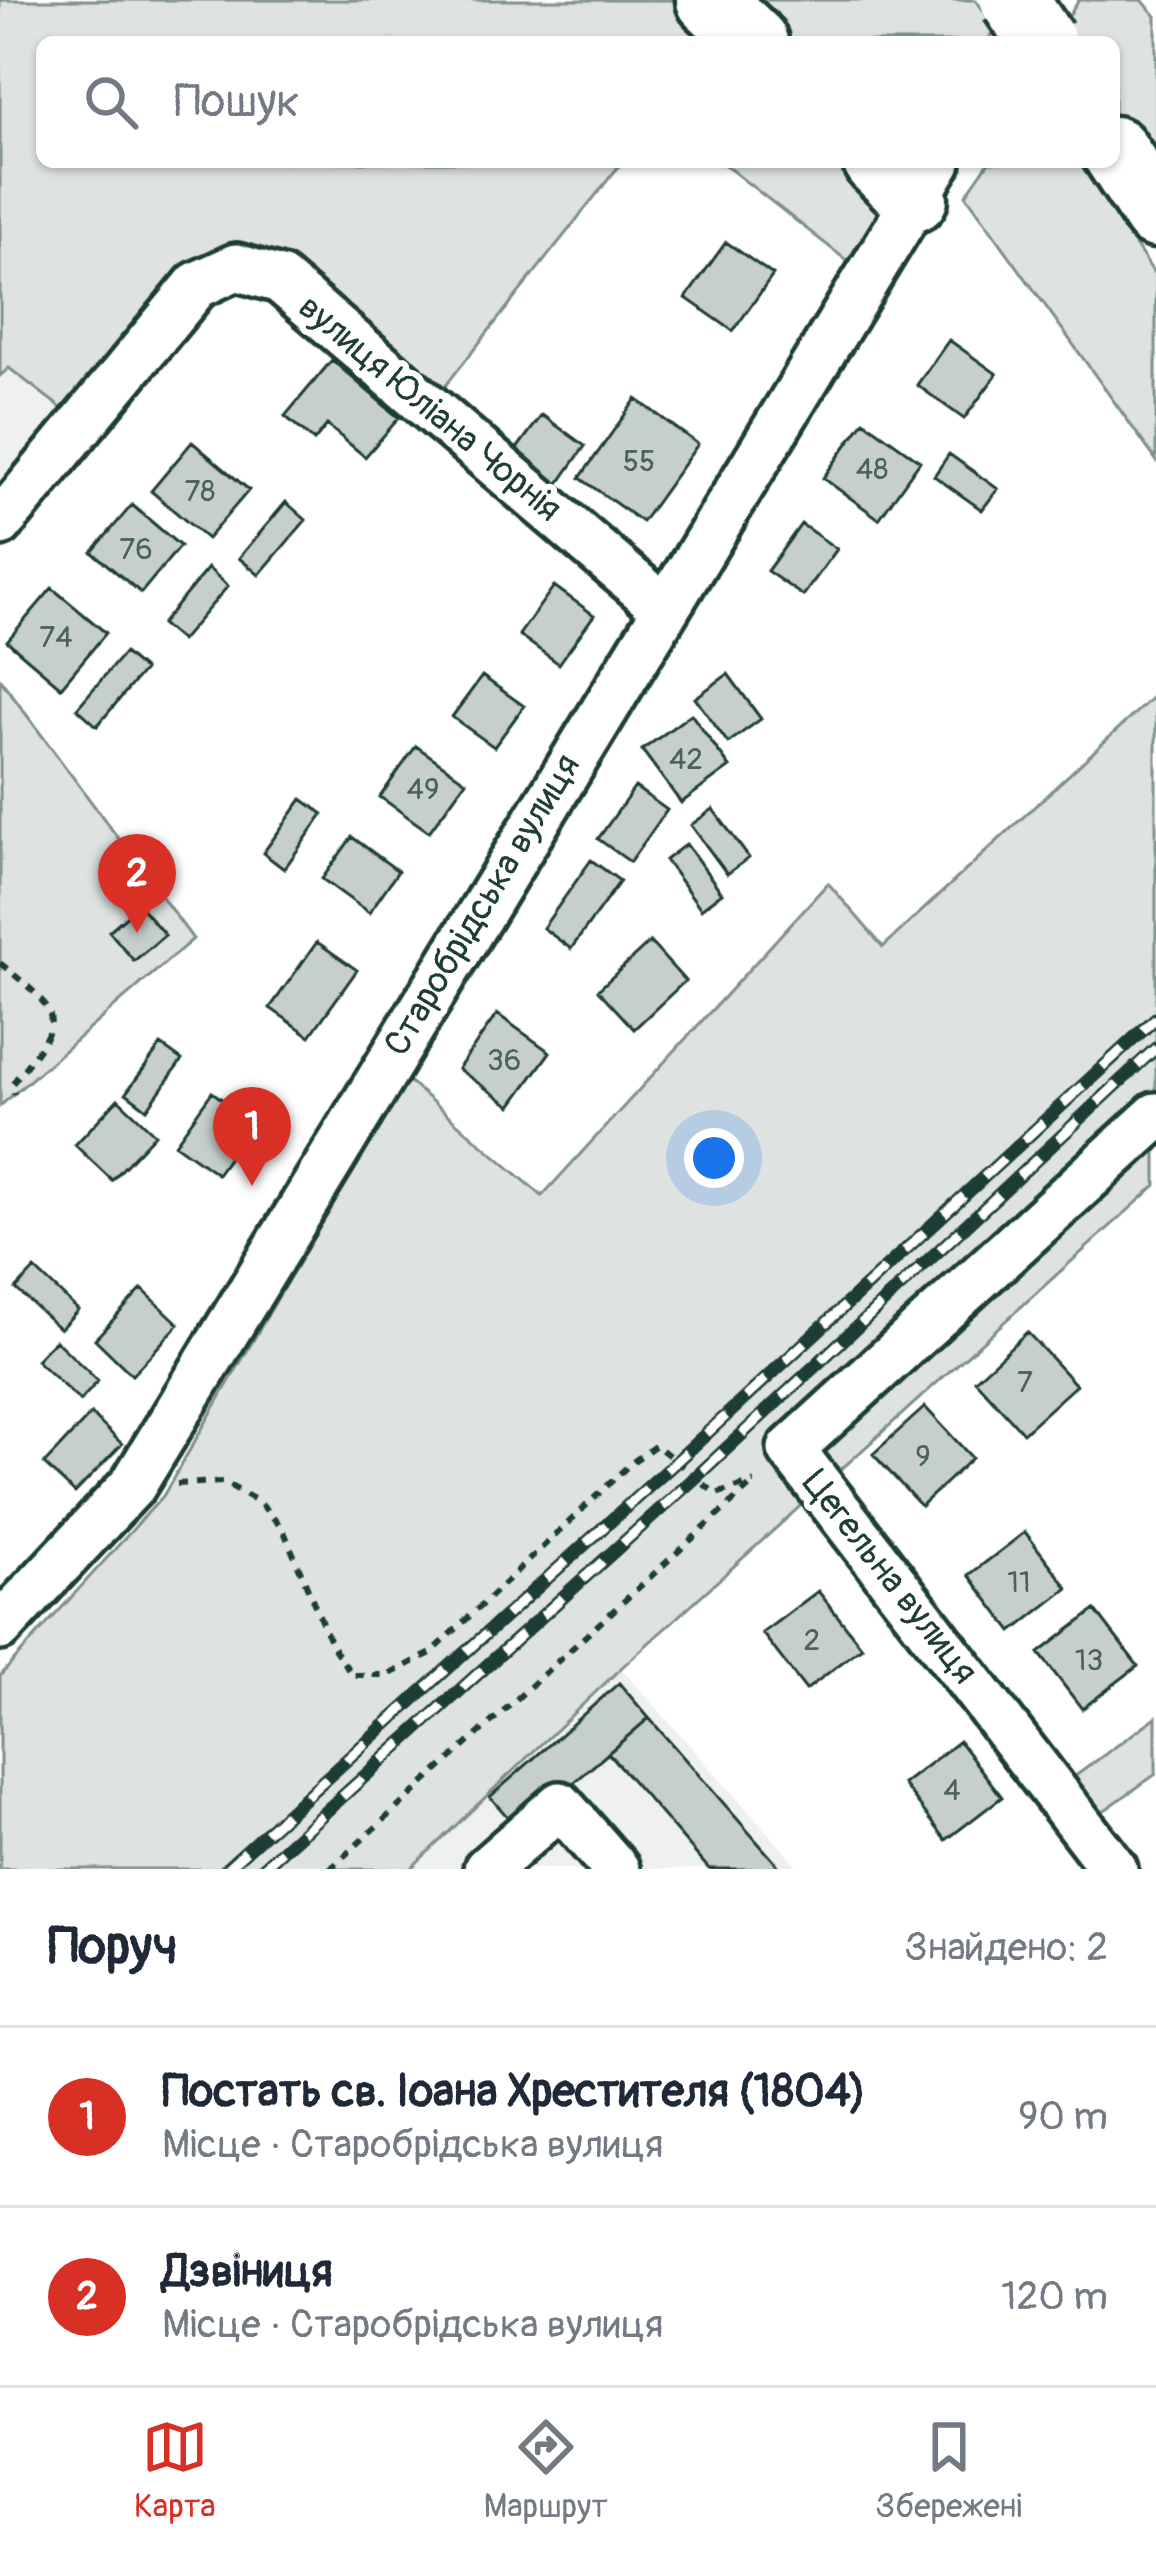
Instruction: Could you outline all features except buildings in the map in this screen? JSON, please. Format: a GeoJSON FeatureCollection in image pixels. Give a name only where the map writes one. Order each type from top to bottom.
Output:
{"type":"FeatureCollection","features":[{"type":"Feature","properties":{"kind":"highway"},"geometry":{"type":"LineString","coordinates":[[710,0],[748,36]]}},
{"type":"Feature","properties":{"kind":"highway"},"geometry":{"type":"LineString","coordinates":[[1014,0],[1038,36]]}},
{"type":"Feature","properties":{"kind":"highway"},"geometry":{"type":"LineString","coordinates":[[1120,159],[1156,214]]}},
{"type":"Feature","properties":{"kind":"street"},"geometry":{"type":"LineString","coordinates":[[1022,36],[1046,0]]}},
{"type":"Feature","properties":{"kind":"street","name":"Старобрідська вулиця"},"geometry":{"type":"LineString","coordinates":[[0,1627],[133,1485],[663,607],[909,174]]}},
{"type":"Feature","properties":{"kind":"street","name":"вулиця Юліана Чорнія"},"geometry":{"type":"LineString","coordinates":[[0,523],[197,285],[236,268],[280,280],[663,607]]}},
{"type":"Feature","properties":{"kind":"street","name":"Цегельна вулиця"},"geometry":{"type":"LineString","coordinates":[[1114,1869],[791,1448],[1156,1116]]}},
{"type":"Feature","properties":{"kind":"street"},"geometry":{"type":"LineString","coordinates":[[487,1869],[560,1805],[616,1869]]}},
{"type":"Feature","properties":{"kind":"path"},"geometry":{"type":"LineString","coordinates":[[0,963],[42,997],[52,1013],[50,1033],[12,1084],[14,1094]]}},
{"type":"Feature","properties":{"kind":"path"},"geometry":{"type":"LineString","coordinates":[[133,1485],[223,1482],[259,1502],[283,1529],[331,1644],[352,1675],[388,1675],[430,1653],[656,1444],[716,1494],[754,1482]]}},
{"type":"Feature","properties":{"kind":"path"},"geometry":{"type":"LineString","coordinates":[[330,1869],[791,1448]]}},
{"type":"Feature","properties":{"kind":"shaded area"},"geometry":{"type":"Polygon","coordinates":[[[0,0],[683,0],[719,36],[36,36],[36,168],[617,168],[435,399],[236,268],[82,424],[9,368],[0,376],[0,0]]]}},
{"type":"Feature","properties":{"kind":"shaded area"},"geometry":{"type":"Polygon","coordinates":[[[732,0],[976,0],[995,28],[990,36],[768,36],[732,0]]]}},
{"type":"Feature","properties":{"kind":"shaded area"},"geometry":{"type":"Polygon","coordinates":[[[1079,0],[1142,0],[1156,16],[1156,180],[1120,124],[1120,36],[1067,36],[1062,27],[1079,0]]]}},
{"type":"Feature","properties":{"kind":"shaded area"},"geometry":{"type":"Polygon","coordinates":[[[729,168],[847,168],[881,208],[850,263],[729,168]]]}},
{"type":"Feature","properties":{"kind":"shaded area"},"geometry":{"type":"Polygon","coordinates":[[[985,168],[1083,168],[1156,276],[1156,460],[966,195],[985,168]]]}},
{"type":"Feature","properties":{"kind":"shaded area"},"geometry":{"type":"Polygon","coordinates":[[[8,367],[82,424],[0,523],[0,376],[8,367]]]}},
{"type":"Feature","properties":{"kind":"shaded area"},"geometry":{"type":"Polygon","coordinates":[[[0,679],[193,939],[0,1106],[0,679]]]}},
{"type":"Feature","properties":{"kind":"shaded area"},"geometry":{"type":"Polygon","coordinates":[[[1156,694],[1156,1185],[621,1668],[410,1869],[0,1869],[0,1676],[163,1496],[405,1078],[542,1196],[828,883],[883,947],[1156,694]]]}},
{"type":"Feature","properties":{"kind":"shaded area"},"geometry":{"type":"Polygon","coordinates":[[[621,1668],[800,1869],[410,1869],[621,1668]]]}},
{"type":"Feature","properties":{"kind":"shaded area"},"geometry":{"type":"Polygon","coordinates":[[[1156,1717],[1156,1774],[1102,1812],[1074,1777],[1156,1717]]]}},
{"type":"Feature","properties":{"kind":"railway"},"geometry":{"type":"LineString","coordinates":[[226,1869],[1156,1018]]}},
{"type":"Feature","properties":{"kind":"railway"},"geometry":{"type":"LineString","coordinates":[[262,1869],[696,1477],[1156,1048]]}},
{"type":"Feature","properties":{"kind":"place","name":"Дзвіниця"},"geometry":{"type":"Point","coordinates":[137,933]}},
{"type":"Feature","properties":{"kind":"place","name":"Постать св. Іоана Хрестителя (1804)"},"geometry":{"type":"Point","coordinates":[252,1186]}}]}
